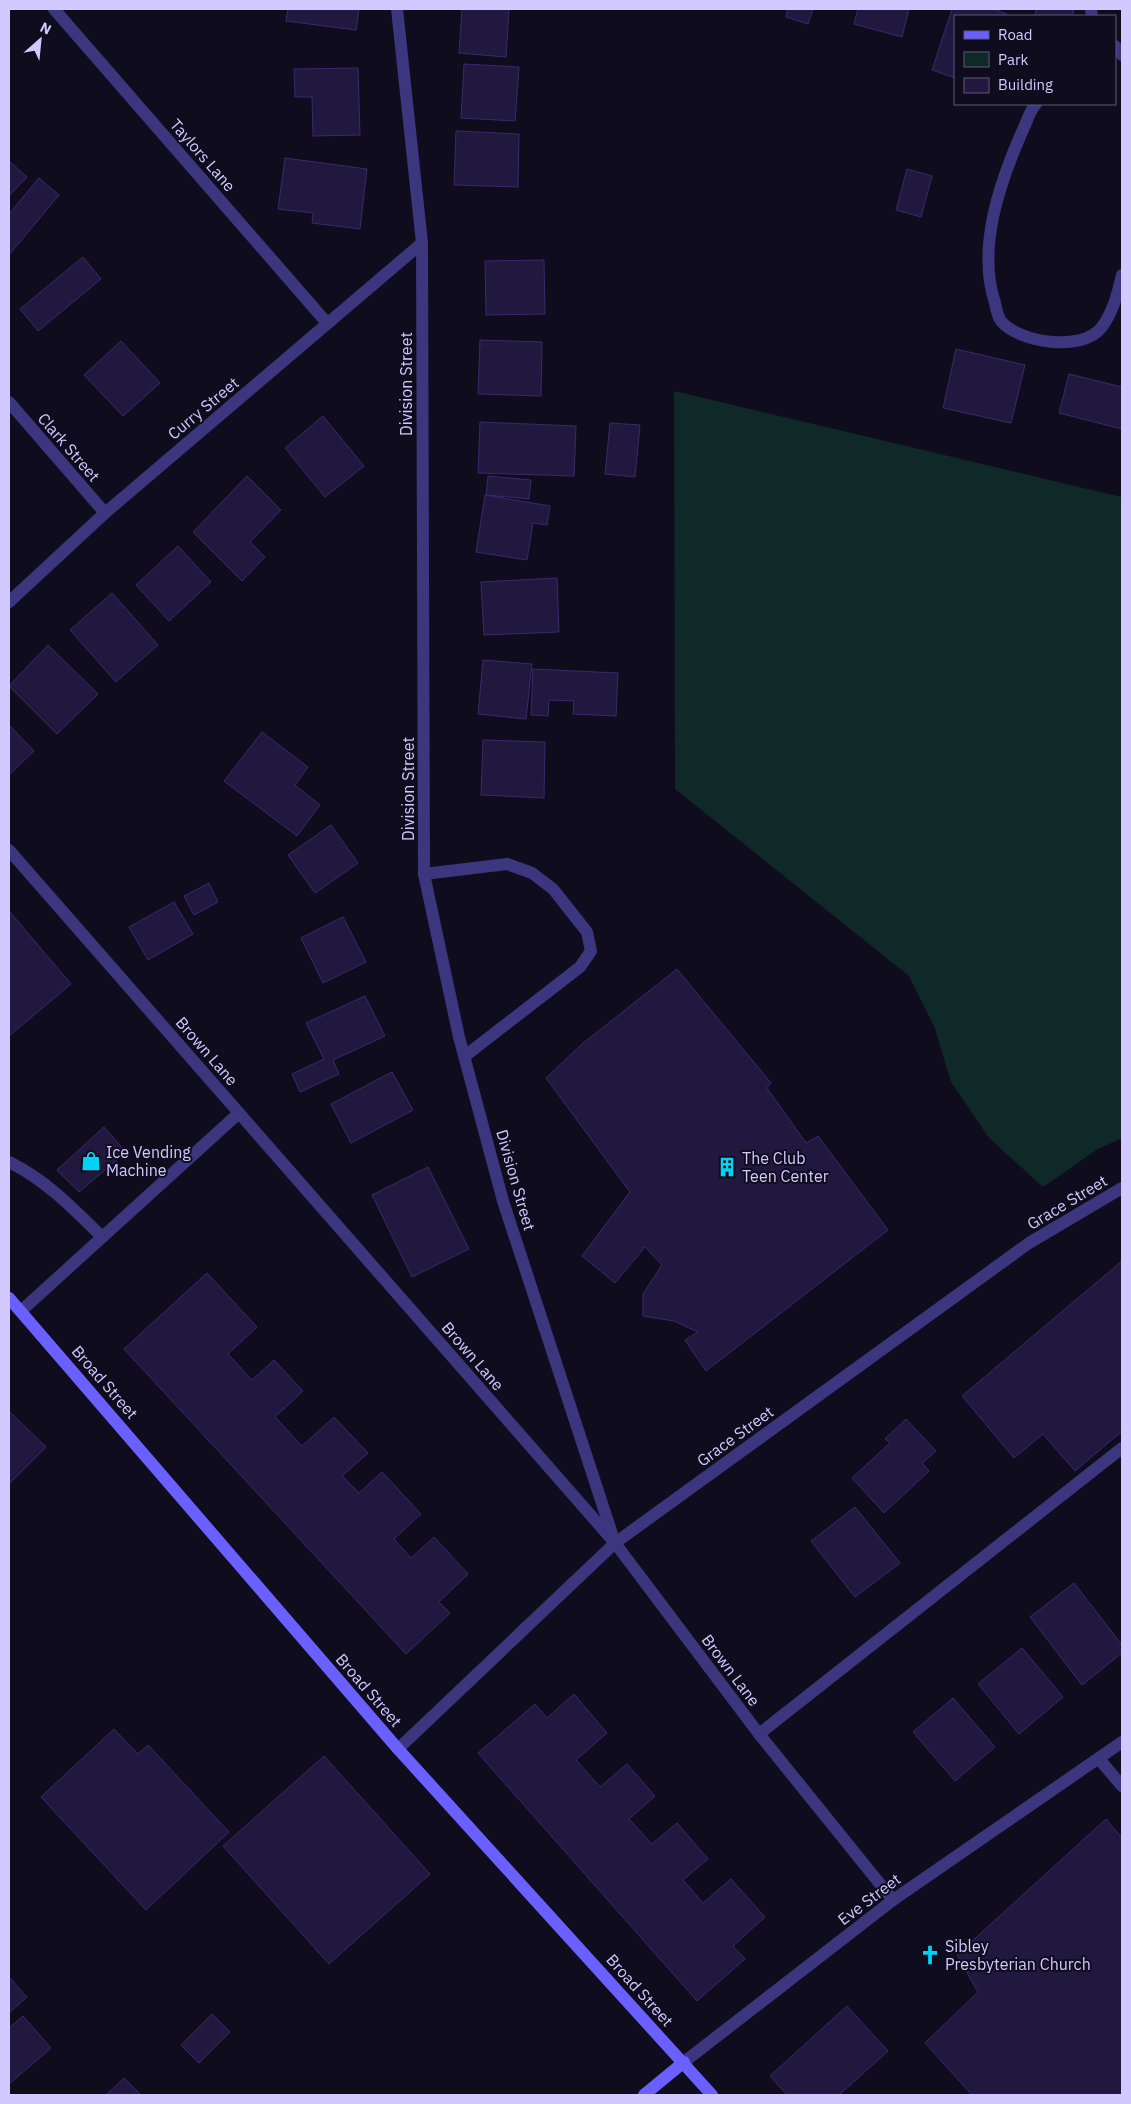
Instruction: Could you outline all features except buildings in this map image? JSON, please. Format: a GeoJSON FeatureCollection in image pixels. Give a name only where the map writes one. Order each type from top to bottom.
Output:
{"type":"FeatureCollection","features":[{"type":"Feature","properties":{"kind":"main road","name":"Broad Street"},"geometry":{"type":"LineString","coordinates":[[9,1298],[398,1749],[712,2095]]}},
{"type":"Feature","properties":{"kind":"main road","name":"Eve Street"},"geometry":{"type":"LineString","coordinates":[[644,2095],[684,2062]]}},
{"type":"Feature","properties":{"kind":"street","name":"Taylors Lane"},"geometry":{"type":"LineString","coordinates":[[54,9],[327,323]]}},
{"type":"Feature","properties":{"kind":"street","name":"Division Street"},"geometry":{"type":"LineString","coordinates":[[396,10],[422,242],[424,874],[459,1037],[503,1201],[615,1542]]}},
{"type":"Feature","properties":{"kind":"street"},"geometry":{"type":"LineString","coordinates":[[1036,105],[1002,183],[988,249],[989,286],[1000,321],[1024,338],[1054,342],[1082,341],[1101,328],[1115,300],[1122,275]]}},
{"type":"Feature","properties":{"kind":"street","name":"Curry Street"},"geometry":{"type":"LineString","coordinates":[[9,602],[105,513],[422,242]]}},
{"type":"Feature","properties":{"kind":"street","name":"Clark Street"},"geometry":{"type":"LineString","coordinates":[[9,402],[105,513]]}},
{"type":"Feature","properties":{"kind":"street","name":"Brown Lane"},"geometry":{"type":"LineString","coordinates":[[9,850],[615,1542],[759,1734],[893,1900]]}},
{"type":"Feature","properties":{"kind":"street"},"geometry":{"type":"LineString","coordinates":[[424,874],[507,864],[532,873],[553,889],[587,932],[591,951],[580,967],[465,1056]]}},
{"type":"Feature","properties":{"kind":"street"},"geometry":{"type":"LineString","coordinates":[[21,1311],[239,1112]]}},
{"type":"Feature","properties":{"kind":"street"},"geometry":{"type":"LineString","coordinates":[[9,1162],[31,1173],[57,1193],[102,1237]]}},
{"type":"Feature","properties":{"kind":"street","name":"Grace Street"},"geometry":{"type":"LineString","coordinates":[[398,1749],[615,1542],[1029,1244],[1122,1188]]}},
{"type":"Feature","properties":{"kind":"street"},"geometry":{"type":"LineString","coordinates":[[759,1734],[1122,1448]]}},
{"type":"Feature","properties":{"kind":"street","name":"Eve Street"},"geometry":{"type":"LineString","coordinates":[[684,2062],[893,1900],[1099,1760],[1122,1742]]}},
{"type":"Feature","properties":{"kind":"street"},"geometry":{"type":"LineString","coordinates":[[1099,1760],[1122,1786]]}},
{"type":"Feature","properties":{"kind":"green space"},"geometry":{"type":"Polygon","coordinates":[[[674,391],[1122,497],[1122,1138],[1098,1149],[1043,1187],[989,1138],[951,1082],[934,1026],[909,976],[675,789],[674,391]]]}},
{"type":"Feature","properties":{"kind":"place","name":"Ice Vending Machine"},"geometry":{"type":"Point","coordinates":[91,1161]}},
{"type":"Feature","properties":{"kind":"place","name":"The Club Teen Center"},"geometry":{"type":"Point","coordinates":[727,1167]}},
{"type":"Feature","properties":{"kind":"place","name":"Sibley Presbyterian Church"},"geometry":{"type":"Point","coordinates":[930,1955]}}]}
